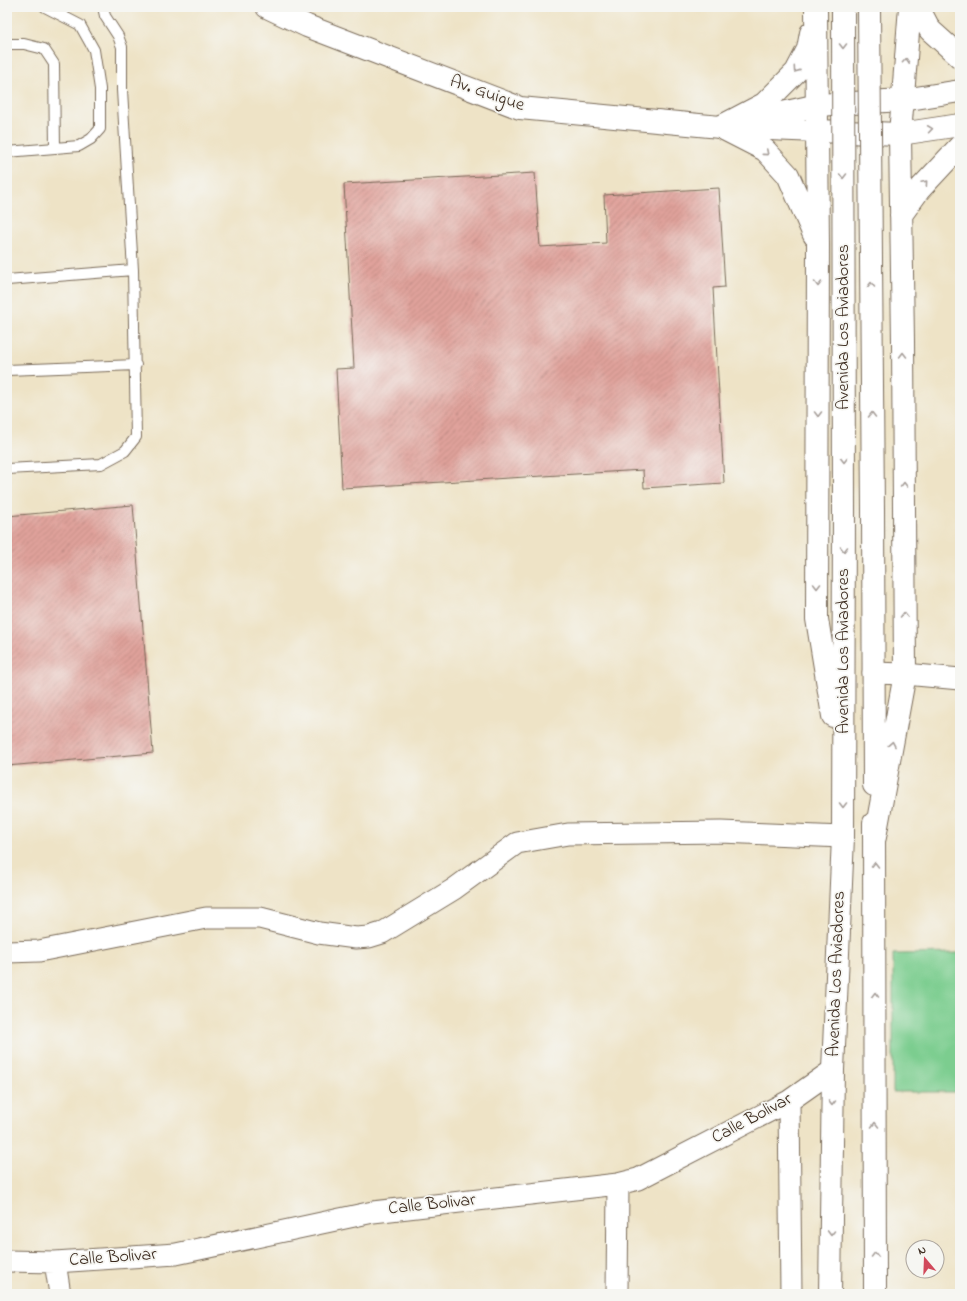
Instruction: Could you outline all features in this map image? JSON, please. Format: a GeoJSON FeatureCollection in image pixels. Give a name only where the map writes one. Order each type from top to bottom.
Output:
{"type":"FeatureCollection","features":[{"type":"Feature","properties":{"kind":"main road","name":"Av. Guigue"},"geometry":{"type":"LineString","coordinates":[[267,7],[307,26],[520,108],[720,127]]}},
{"type":"Feature","properties":{"kind":"main road"},"geometry":{"type":"LineString","coordinates":[[720,127],[764,104],[796,72],[808,49],[816,7]]}},
{"type":"Feature","properties":{"kind":"main road"},"geometry":{"type":"LineString","coordinates":[[816,7],[818,106],[817,620],[843,779]]}},
{"type":"Feature","properties":{"kind":"main road","name":"Avenida Los Aviadores"},"geometry":{"type":"LineString","coordinates":[[830,1294],[833,1070],[843,779],[843,7]]}},
{"type":"Feature","properties":{"kind":"main road","name":"Avenida Los Aviadores"},"geometry":{"type":"LineString","coordinates":[[869,7],[875,837],[875,1294]]}},
{"type":"Feature","properties":{"kind":"main road"},"geometry":{"type":"LineString","coordinates":[[875,837],[905,674],[900,134],[910,7]]}},
{"type":"Feature","properties":{"kind":"main road"},"geometry":{"type":"LineString","coordinates":[[918,7],[930,30],[960,57]]}},
{"type":"Feature","properties":{"kind":"main road"},"geometry":{"type":"LineString","coordinates":[[720,127],[818,106],[903,100],[960,90]]}},
{"type":"Feature","properties":{"kind":"main road"},"geometry":{"type":"LineString","coordinates":[[720,127],[900,134],[960,125]]}},
{"type":"Feature","properties":{"kind":"main road"},"geometry":{"type":"LineString","coordinates":[[720,127],[765,150],[788,175],[818,245]]}},
{"type":"Feature","properties":{"kind":"main road"},"geometry":{"type":"LineString","coordinates":[[901,215],[919,190],[960,146]]}},
{"type":"Feature","properties":{"kind":"street"},"geometry":{"type":"LineString","coordinates":[[873,673],[905,674],[960,679]]}},
{"type":"Feature","properties":{"kind":"street"},"geometry":{"type":"LineString","coordinates":[[7,952],[39,951],[206,918],[260,918],[319,933],[356,938],[369,937],[382,933],[454,889],[517,843],[568,834],[721,832],[842,837]]}},
{"type":"Feature","properties":{"kind":"street","name":"Calle Bolivar"},"geometry":{"type":"LineString","coordinates":[[7,1261],[55,1262],[176,1254],[373,1212],[618,1184],[638,1179],[789,1101],[833,1070]]}},
{"type":"Feature","properties":{"kind":"street"},"geometry":{"type":"LineString","coordinates":[[789,1101],[790,1294]]}},
{"type":"Feature","properties":{"kind":"street"},"geometry":{"type":"LineString","coordinates":[[617,1294],[618,1184]]}},
{"type":"Feature","properties":{"kind":"street"},"geometry":{"type":"LineString","coordinates":[[55,1262],[60,1294]]}},
{"type":"Feature","properties":{"kind":"lane"},"geometry":{"type":"LineString","coordinates":[[7,152],[79,146],[91,139],[100,129],[100,89],[94,50],[80,25],[45,7]]}},
{"type":"Feature","properties":{"kind":"lane"},"geometry":{"type":"LineString","coordinates":[[7,469],[101,464],[125,451],[136,437],[136,365],[133,270],[122,90],[122,47],[118,36],[105,16],[103,7]]}},
{"type":"Feature","properties":{"kind":"lane"},"geometry":{"type":"LineString","coordinates":[[7,44],[24,44],[44,49],[54,64],[55,148]]}},
{"type":"Feature","properties":{"kind":"lane"},"geometry":{"type":"LineString","coordinates":[[7,280],[133,270]]}},
{"type":"Feature","properties":{"kind":"lane"},"geometry":{"type":"LineString","coordinates":[[7,370],[136,365]]}},
{"type":"Feature","properties":{"kind":"green space"},"geometry":{"type":"Polygon","coordinates":[[[960,953],[960,1092],[893,1092],[893,954],[960,953]]]}},
{"type":"Feature","properties":{"kind":"building"},"geometry":{"type":"Polygon","coordinates":[[[535,173],[540,247],[606,243],[604,195],[719,188],[725,287],[713,288],[724,483],[644,488],[643,470],[342,488],[336,369],[354,368],[344,184],[535,173]]]}},
{"type":"Feature","properties":{"kind":"building"},"geometry":{"type":"Polygon","coordinates":[[[133,505],[153,753],[7,766],[7,516],[133,505]]]}}]}
